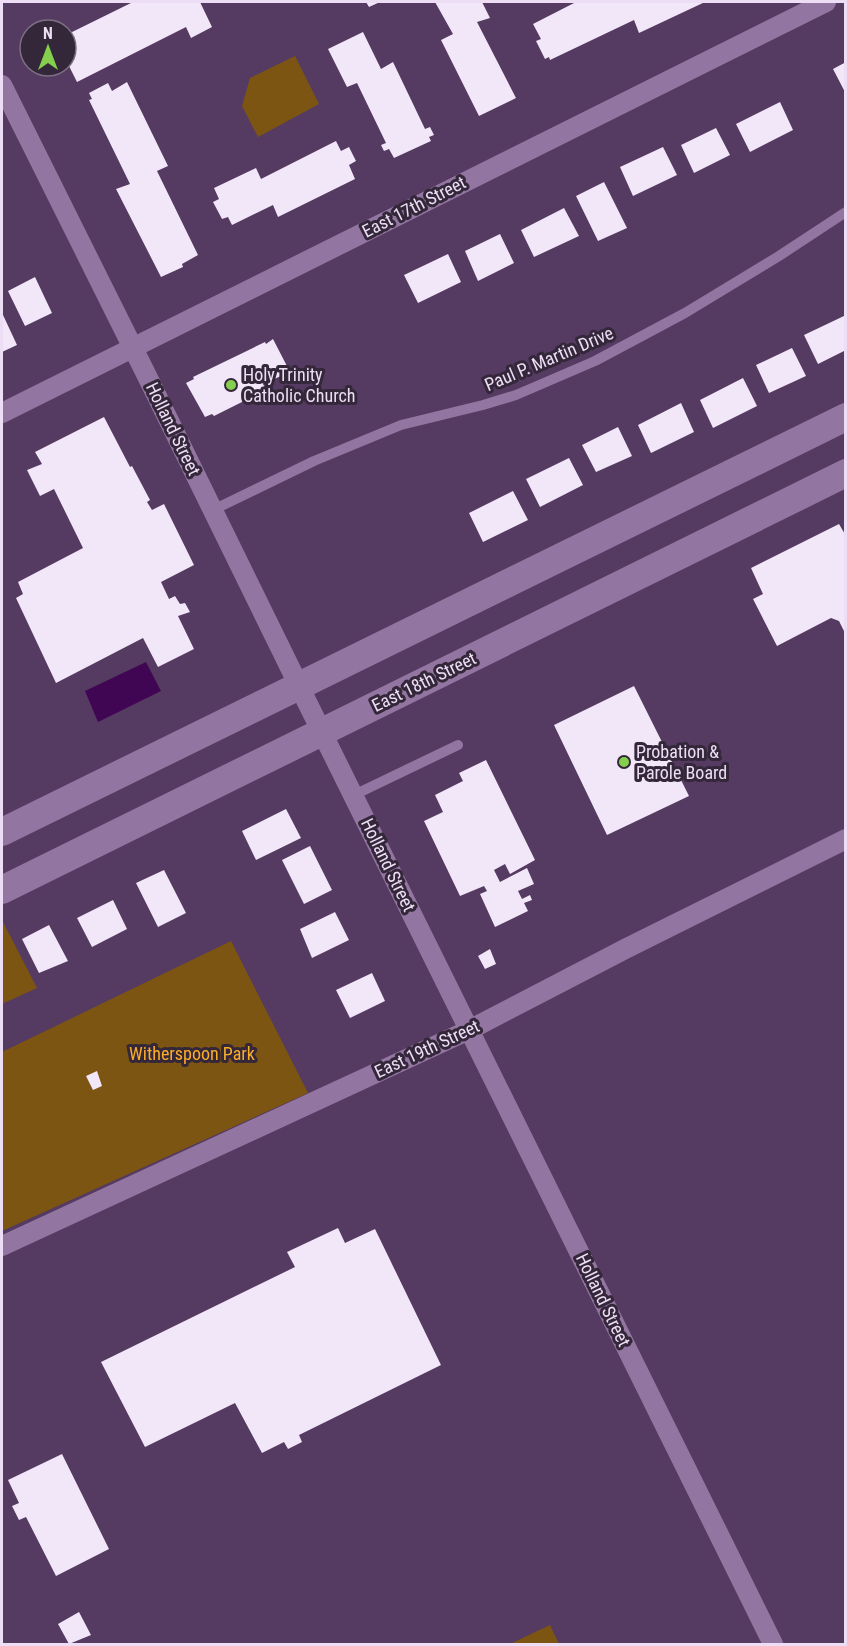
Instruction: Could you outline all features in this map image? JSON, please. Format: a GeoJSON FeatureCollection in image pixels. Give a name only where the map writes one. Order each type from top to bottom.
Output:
{"type":"FeatureCollection","features":[{"type":"Feature","properties":{"kind":"main road"},"geometry":{"type":"LineString","coordinates":[[2,832],[846,417]]}},
{"type":"Feature","properties":{"kind":"main road","name":"East 18th Street"},"geometry":{"type":"LineString","coordinates":[[2,890],[846,473]]}},
{"type":"Feature","properties":{"kind":"street","name":"East 17th Street"},"geometry":{"type":"LineString","coordinates":[[2,413],[826,2]]}},
{"type":"Feature","properties":{"kind":"street","name":"Holland Street"},"geometry":{"type":"LineString","coordinates":[[2,85],[773,1644]]}},
{"type":"Feature","properties":{"kind":"street","name":"East 19th Street"},"geometry":{"type":"LineString","coordinates":[[2,1246],[469,1030],[846,839]]}},
{"type":"Feature","properties":{"kind":"lane","name":"Paul P. Martin Drive"},"geometry":{"type":"LineString","coordinates":[[213,510],[314,460],[401,425],[516,395],[595,361],[685,313],[846,212]]}},
{"type":"Feature","properties":{"kind":"lane"},"geometry":{"type":"LineString","coordinates":[[354,795],[458,745]]}},
{"type":"Feature","properties":{"kind":"green space"},"geometry":{"type":"Polygon","coordinates":[[[295,56],[319,104],[258,137],[242,106],[250,78],[295,56]]]}},
{"type":"Feature","properties":{"kind":"green space"},"geometry":{"type":"Polygon","coordinates":[[[2,920],[37,988],[2,1004],[2,920]]]}},
{"type":"Feature","properties":{"kind":"green space","name":"Witherspoon Park"},"geometry":{"type":"Polygon","coordinates":[[[231,941],[308,1093],[2,1231],[2,1052],[231,941]]]}},
{"type":"Feature","properties":{"kind":"green space"},"geometry":{"type":"Polygon","coordinates":[[[550,1625],[559,1644],[510,1644],[550,1625]]]}},
{"type":"Feature","properties":{"kind":"shaded area"},"geometry":{"type":"Polygon","coordinates":[[[146,662],[161,691],[98,722],[85,691],[146,662]]]}},
{"type":"Feature","properties":{"kind":"building"},"geometry":{"type":"Polygon","coordinates":[[[133,2],[200,2],[212,27],[191,38],[186,27],[77,82],[75,78],[78,78],[78,29],[133,2]]]}},
{"type":"Feature","properties":{"kind":"building"},"geometry":{"type":"Polygon","coordinates":[[[366,2],[380,2],[369,7],[366,2]]]}},
{"type":"Feature","properties":{"kind":"building"},"geometry":{"type":"Polygon","coordinates":[[[435,2],[482,2],[490,18],[477,22],[516,98],[479,116],[441,40],[453,34],[435,2]]]}},
{"type":"Feature","properties":{"kind":"building"},"geometry":{"type":"Polygon","coordinates":[[[576,2],[705,2],[639,33],[634,20],[550,60],[549,57],[545,59],[536,41],[541,39],[533,24],[576,2]]]}},
{"type":"Feature","properties":{"kind":"building"},"geometry":{"type":"Polygon","coordinates":[[[363,32],[381,69],[393,62],[425,129],[430,127],[434,135],[429,137],[431,141],[394,158],[389,149],[384,151],[381,145],[386,143],[357,83],[347,87],[328,49],[363,32]]]}},
{"type":"Feature","properties":{"kind":"building"},"geometry":{"type":"Polygon","coordinates":[[[846,62],[846,94],[833,69],[846,62]]]}},
{"type":"Feature","properties":{"kind":"building"},"geometry":{"type":"Polygon","coordinates":[[[127,82],[168,166],[157,171],[198,255],[182,264],[183,267],[161,277],[116,189],[130,184],[89,100],[92,99],[89,93],[108,83],[112,91],[127,82]]]}},
{"type":"Feature","properties":{"kind":"building"},"geometry":{"type":"Polygon","coordinates":[[[780,102],[793,130],[750,152],[736,124],[780,102]]]}},
{"type":"Feature","properties":{"kind":"building"},"geometry":{"type":"Polygon","coordinates":[[[716,128],[730,155],[694,173],[681,145],[716,128]]]}},
{"type":"Feature","properties":{"kind":"building"},"geometry":{"type":"Polygon","coordinates":[[[336,141],[341,151],[349,147],[356,161],[349,165],[355,179],[278,217],[273,205],[232,225],[228,217],[222,219],[213,202],[219,199],[214,188],[256,168],[261,179],[336,141]]]}},
{"type":"Feature","properties":{"kind":"building"},"geometry":{"type":"Polygon","coordinates":[[[663,147],[677,175],[633,196],[620,167],[663,147]]]}},
{"type":"Feature","properties":{"kind":"building"},"geometry":{"type":"Polygon","coordinates":[[[604,182],[627,228],[598,241],[576,196],[604,182]]]}},
{"type":"Feature","properties":{"kind":"building"},"geometry":{"type":"Polygon","coordinates":[[[564,208],[579,236],[534,257],[521,230],[564,208]]]}},
{"type":"Feature","properties":{"kind":"building"},"geometry":{"type":"Polygon","coordinates":[[[500,234],[514,263],[478,281],[465,251],[500,234]]]}},
{"type":"Feature","properties":{"kind":"building"},"geometry":{"type":"Polygon","coordinates":[[[448,254],[461,282],[418,303],[404,275],[448,254]]]}},
{"type":"Feature","properties":{"kind":"building"},"geometry":{"type":"Polygon","coordinates":[[[35,277],[52,313],[25,326],[8,291],[35,277]]]}},
{"type":"Feature","properties":{"kind":"building"},"geometry":{"type":"Polygon","coordinates":[[[846,315],[846,350],[818,364],[804,335],[846,315]]]}},
{"type":"Feature","properties":{"kind":"building"},"geometry":{"type":"Polygon","coordinates":[[[2,316],[17,345],[2,352],[2,316]]]}},
{"type":"Feature","properties":{"kind":"building"},"geometry":{"type":"Polygon","coordinates":[[[273,339],[289,370],[263,384],[266,390],[214,416],[212,414],[205,417],[186,383],[194,379],[193,377],[273,339]]]}},
{"type":"Feature","properties":{"kind":"building"},"geometry":{"type":"Polygon","coordinates":[[[792,348],[806,376],[769,393],[756,365],[792,348]]]}},
{"type":"Feature","properties":{"kind":"building"},"geometry":{"type":"Polygon","coordinates":[[[743,378],[757,406],[713,428],[700,400],[743,378]]]}},
{"type":"Feature","properties":{"kind":"building"},"geometry":{"type":"Polygon","coordinates":[[[681,403],[694,432],[651,453],[638,425],[681,403]]]}},
{"type":"Feature","properties":{"kind":"building"},"geometry":{"type":"Polygon","coordinates":[[[104,417],[150,500],[147,502],[152,510],[164,504],[194,565],[161,582],[169,599],[175,596],[180,604],[185,603],[190,612],[178,616],[194,649],[158,667],[143,638],[56,683],[16,598],[23,594],[18,582],[83,548],[54,489],[40,496],[27,470],[42,464],[35,452],[104,417]]]}},
{"type":"Feature","properties":{"kind":"building"},"geometry":{"type":"Polygon","coordinates":[[[618,427],[632,456],[596,472],[582,445],[618,427]]]}},
{"type":"Feature","properties":{"kind":"building"},"geometry":{"type":"Polygon","coordinates":[[[569,458],[583,485],[540,507],[526,479],[569,458]]]}},
{"type":"Feature","properties":{"kind":"building"},"geometry":{"type":"Polygon","coordinates":[[[513,491],[528,520],[483,542],[469,513],[513,491]]]}},
{"type":"Feature","properties":{"kind":"building"},"geometry":{"type":"Polygon","coordinates":[[[839,524],[846,536],[846,635],[839,621],[831,618],[777,646],[753,599],[763,594],[751,568],[839,524]]]}},
{"type":"Feature","properties":{"kind":"building"},"geometry":{"type":"Polygon","coordinates":[[[634,686],[689,796],[607,835],[554,725],[634,686]]]}},
{"type":"Feature","properties":{"kind":"building"},"geometry":{"type":"Polygon","coordinates":[[[486,760],[535,860],[510,874],[505,864],[494,870],[500,882],[527,868],[534,884],[518,891],[522,899],[530,895],[532,900],[524,903],[528,911],[495,927],[480,894],[487,891],[484,886],[460,896],[424,821],[443,812],[435,795],[463,781],[459,773],[486,760]]]}},
{"type":"Feature","properties":{"kind":"building"},"geometry":{"type":"Polygon","coordinates":[[[286,809],[301,838],[256,860],[242,831],[286,809]]]}},
{"type":"Feature","properties":{"kind":"building"},"geometry":{"type":"Polygon","coordinates":[[[310,846],[332,890],[304,904],[282,860],[310,846]]]}},
{"type":"Feature","properties":{"kind":"building"},"geometry":{"type":"Polygon","coordinates":[[[164,870],[186,913],[158,927],[136,883],[164,870]]]}},
{"type":"Feature","properties":{"kind":"building"},"geometry":{"type":"Polygon","coordinates":[[[113,900],[127,929],[92,947],[77,918],[113,900]]]}},
{"type":"Feature","properties":{"kind":"building"},"geometry":{"type":"Polygon","coordinates":[[[335,912],[349,940],[312,958],[300,929],[335,912]]]}},
{"type":"Feature","properties":{"kind":"building"},"geometry":{"type":"Polygon","coordinates":[[[49,925],[68,961],[39,973],[22,939],[49,925]]]}},
{"type":"Feature","properties":{"kind":"building"},"geometry":{"type":"Polygon","coordinates":[[[490,949],[496,964],[485,969],[478,956],[490,949]]]}},
{"type":"Feature","properties":{"kind":"building"},"geometry":{"type":"Polygon","coordinates":[[[372,973],[385,1001],[350,1018],[336,990],[372,973]]]}},
{"type":"Feature","properties":{"kind":"building"},"geometry":{"type":"Polygon","coordinates":[[[97,1071],[102,1086],[93,1090],[86,1076],[97,1071]]]}},
{"type":"Feature","properties":{"kind":"building"},"geometry":{"type":"Polygon","coordinates":[[[338,1228],[345,1243],[375,1229],[441,1365],[299,1435],[302,1442],[288,1449],[284,1442],[262,1453],[235,1403],[145,1447],[101,1362],[295,1267],[287,1252],[338,1228]]]}},
{"type":"Feature","properties":{"kind":"building"},"geometry":{"type":"Polygon","coordinates":[[[62,1454],[109,1549],[56,1576],[26,1517],[19,1520],[12,1506],[19,1503],[8,1480],[62,1454]]]}},
{"type":"Feature","properties":{"kind":"building"},"geometry":{"type":"Polygon","coordinates":[[[79,1612],[91,1635],[69,1644],[58,1624],[79,1612]]]}},
{"type":"Feature","properties":{"kind":"place","name":"Holy Trinity Catholic Church"},"geometry":{"type":"Point","coordinates":[231,385]}},
{"type":"Feature","properties":{"kind":"place","name":"Probation & Parole Board"},"geometry":{"type":"Point","coordinates":[624,762]}}]}
